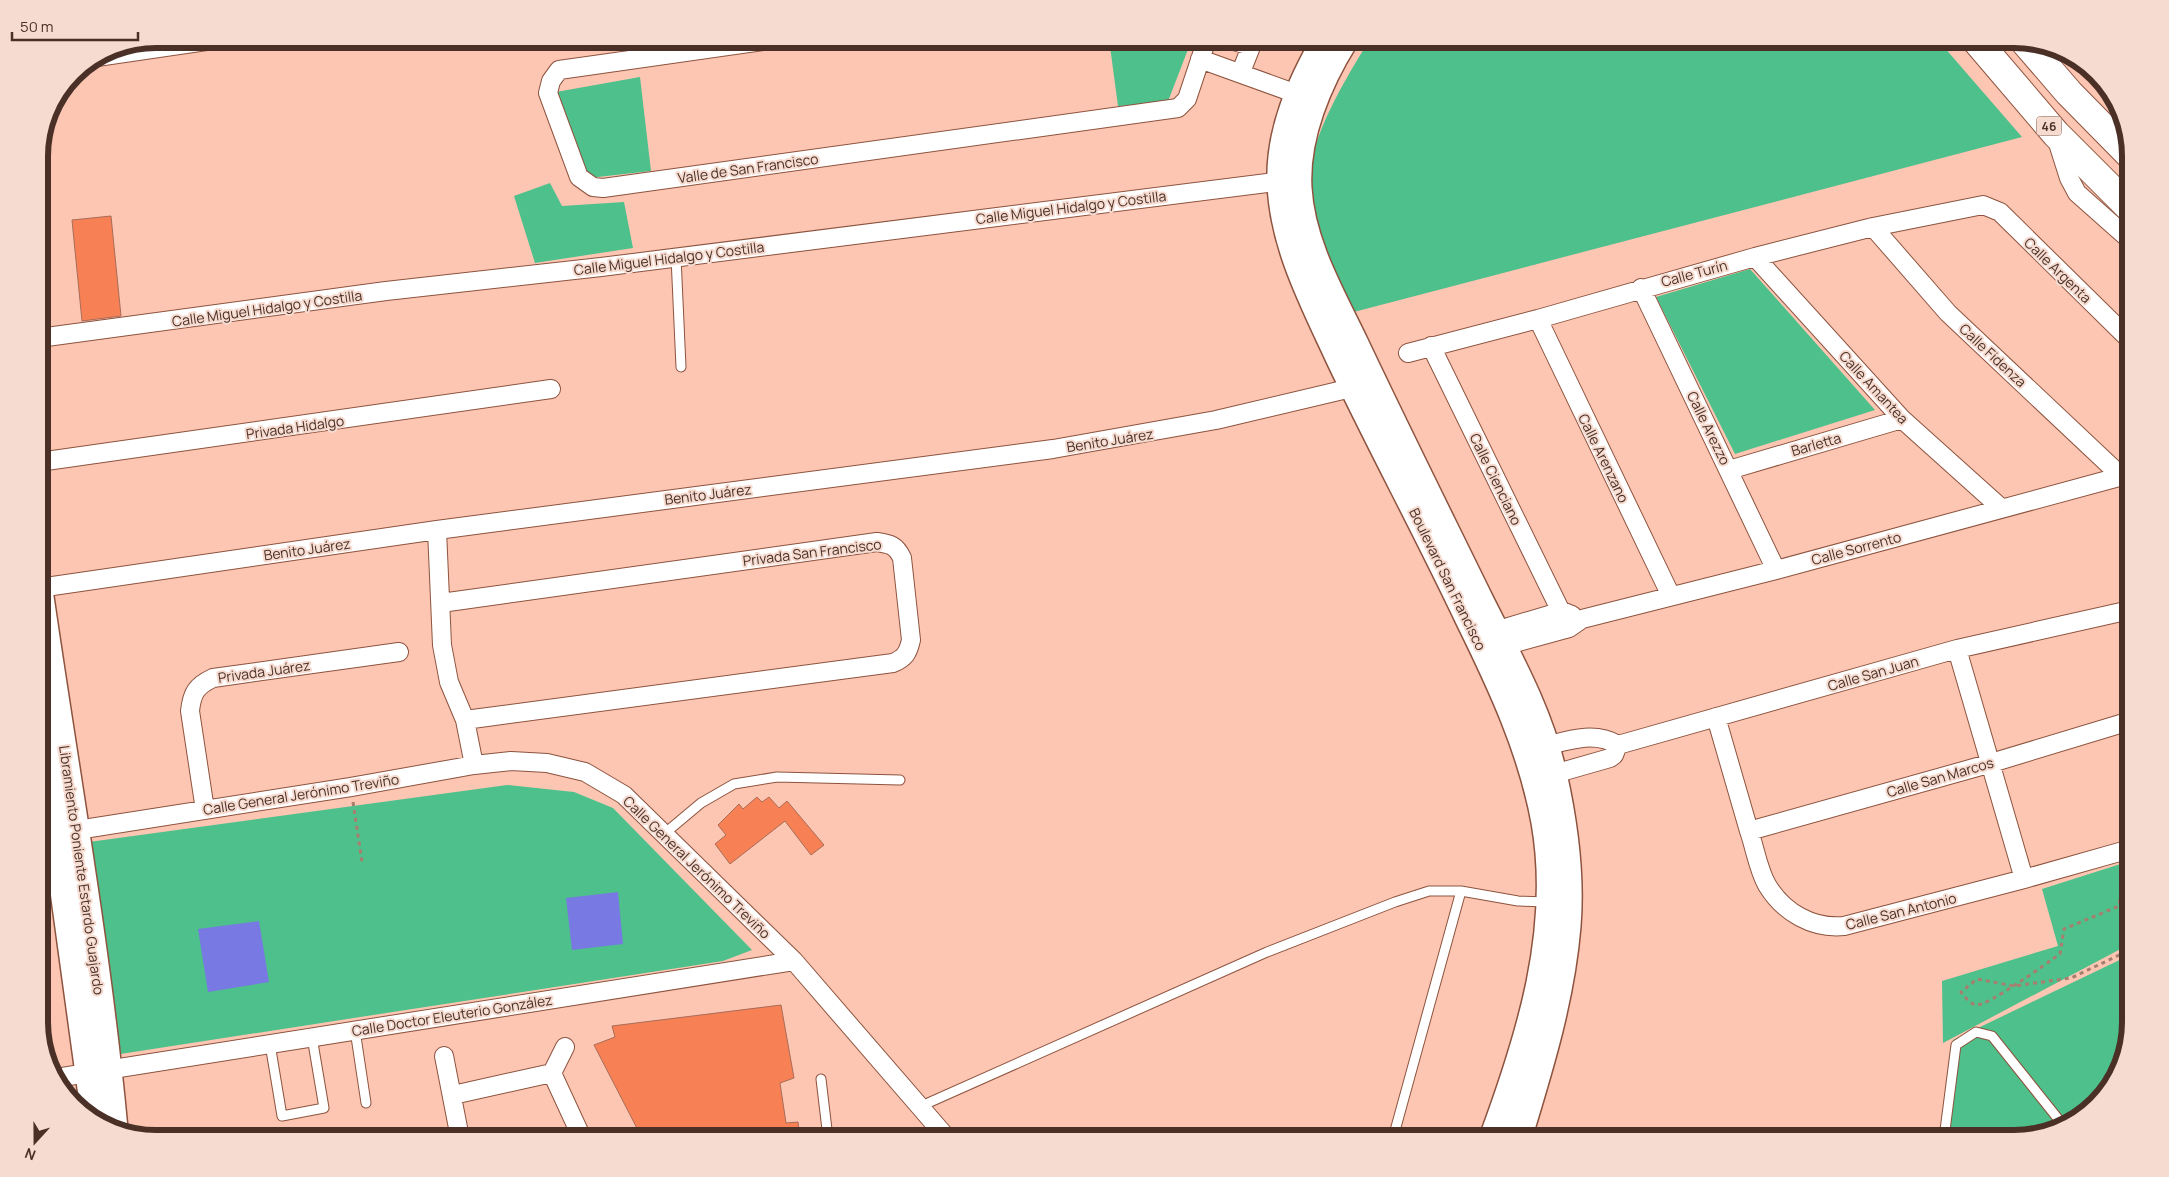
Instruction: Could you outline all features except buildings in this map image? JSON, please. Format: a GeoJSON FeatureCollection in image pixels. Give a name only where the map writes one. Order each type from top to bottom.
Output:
{"type":"FeatureCollection","features":[{"type":"Feature","properties":{"kind":"main road","name":"46"},"geometry":{"type":"LineString","coordinates":[[1983,48],[2056,134],[2121,199]]}},
{"type":"Feature","properties":{"kind":"main road"},"geometry":{"type":"LineString","coordinates":[[2032,49],[2075,100],[2120,146]]}},
{"type":"Feature","properties":{"kind":"street","name":"Valle de San Francisco"},"geometry":{"type":"LineString","coordinates":[[714,48],[559,70],[550,81],[548,93],[579,177],[593,187],[603,188],[1178,108],[1186,102],[1204,48]]}},
{"type":"Feature","properties":{"kind":"street"},"geometry":{"type":"LineString","coordinates":[[1241,72],[1250,48]]}},
{"type":"Feature","properties":{"kind":"street","name":"Boulevard San Francisco"},"geometry":{"type":"LineString","coordinates":[[1306,97],[1322,48]]}},
{"type":"Feature","properties":{"kind":"street","name":"Boulevard San Francisco"},"geometry":{"type":"LineString","coordinates":[[1340,48],[1287,126],[1289,180],[1283,214],[1293,252],[1308,291],[1364,385],[1490,641],[1534,710],[1554,774],[1565,838],[1558,901],[1544,952],[1535,1000],[1515,1074],[1495,1130]]}},
{"type":"Feature","properties":{"kind":"street"},"geometry":{"type":"LineString","coordinates":[[1200,58],[1306,97]]}},
{"type":"Feature","properties":{"kind":"street"},"geometry":{"type":"LineString","coordinates":[[2056,134],[2069,178],[2077,193],[2121,232]]}},
{"type":"Feature","properties":{"kind":"street","name":"Calle Miguel Hidalgo y Costilla"},"geometry":{"type":"LineString","coordinates":[[48,337],[386,291],[676,257],[1289,180]]}},
{"type":"Feature","properties":{"kind":"street","name":"Calle Turín"},"geometry":{"type":"LineString","coordinates":[[1408,353],[1538,319],[1641,288],[1755,257],[1873,227],[1983,205]]}},
{"type":"Feature","properties":{"kind":"street","name":"Calle Argenta"},"geometry":{"type":"LineString","coordinates":[[1983,205],[2000,212],[2121,331]]}},
{"type":"Feature","properties":{"kind":"street","name":"Calle Fidenza"},"geometry":{"type":"LineString","coordinates":[[1873,227],[1948,313],[2121,471]]}},
{"type":"Feature","properties":{"kind":"street","name":"Calle Amantea"},"geometry":{"type":"LineString","coordinates":[[1755,257],[1902,419],[2001,508]]}},
{"type":"Feature","properties":{"kind":"street","name":"Calle Arezzo"},"geometry":{"type":"LineString","coordinates":[[1641,288],[1776,570]]}},
{"type":"Feature","properties":{"kind":"street","name":"Calle Arenzano"},"geometry":{"type":"LineString","coordinates":[[1538,319],[1671,596]]}},
{"type":"Feature","properties":{"kind":"street","name":"Calle Cienciano"},"geometry":{"type":"LineString","coordinates":[[1431,346],[1562,612]]}},
{"type":"Feature","properties":{"kind":"street","name":"Benito Juárez"},"geometry":{"type":"LineString","coordinates":[[48,585],[437,530],[1073,446],[1216,420],[1364,385]]}},
{"type":"Feature","properties":{"kind":"street","name":"Privada Hidalgo"},"geometry":{"type":"LineString","coordinates":[[48,461],[551,389]]}},
{"type":"Feature","properties":{"kind":"street","name":"Barletta"},"geometry":{"type":"LineString","coordinates":[[1729,470],[1902,419]]}},
{"type":"Feature","properties":{"kind":"street","name":"Calle Sorrento"},"geometry":{"type":"LineString","coordinates":[[1490,641],[1576,624],[1671,596],[1776,570],[2121,476]]}},
{"type":"Feature","properties":{"kind":"street"},"geometry":{"type":"LineString","coordinates":[[437,530],[442,645],[449,682],[465,720],[474,765]]}},
{"type":"Feature","properties":{"kind":"street","name":"Privada San Francisco"},"geometry":{"type":"LineString","coordinates":[[441,603],[877,542],[891,544],[898,548],[902,558],[911,640],[908,652],[903,659],[893,663],[465,720]]}},
{"type":"Feature","properties":{"kind":"street"},"geometry":{"type":"LineString","coordinates":[[1490,641],[1562,612],[1576,624]]}},
{"type":"Feature","properties":{"kind":"street","name":"Calle San Juan"},"geometry":{"type":"LineString","coordinates":[[1554,774],[1610,758],[1614,755],[1618,745],[1716,717],[1956,650],[2122,612]]}},
{"type":"Feature","properties":{"kind":"street","name":"Boulevard San Francisco"},"geometry":{"type":"LineString","coordinates":[[1490,641],[1536,784],[1558,901],[1568,925],[1556,1004],[1522,1130]]}},
{"type":"Feature","properties":{"kind":"street"},"geometry":{"type":"LineString","coordinates":[[1956,650],[1988,764],[2024,880]]}},
{"type":"Feature","properties":{"kind":"street","name":"Privada Juárez"},"geometry":{"type":"LineString","coordinates":[[205,810],[190,711],[191,695],[199,684],[213,678],[399,652]]}},
{"type":"Feature","properties":{"kind":"street","name":"Libramiento Poniente Estardo Guajardo"},"geometry":{"type":"LineString","coordinates":[[48,703],[58,833]]}},
{"type":"Feature","properties":{"kind":"street","name":"Calle San Antonio"},"geometry":{"type":"LineString","coordinates":[[1716,717],[1764,877],[1774,894],[1803,920],[1827,928],[1844,926],[2024,880],[2122,851]]}},
{"type":"Feature","properties":{"kind":"street","name":"Calle San Marcos"},"geometry":{"type":"LineString","coordinates":[[1749,831],[1988,764],[2122,724]]}},
{"type":"Feature","properties":{"kind":"street"},"geometry":{"type":"LineString","coordinates":[[1546,746],[1594,738],[1611,740],[1618,745]]}},
{"type":"Feature","properties":{"kind":"street","name":"Calle General Jerónimo Treviño"},"geometry":{"type":"LineString","coordinates":[[58,833],[474,765],[511,761],[538,763],[585,772],[624,795],[794,961],[940,1130]]}},
{"type":"Feature","properties":{"kind":"street","name":"Libramiento Poniente Estardo Guajardo"},"geometry":{"type":"LineString","coordinates":[[48,771],[99,1070],[113,1120]]}},
{"type":"Feature","properties":{"kind":"street","name":"Calle Doctor Eleuterio González"},"geometry":{"type":"LineString","coordinates":[[63,1077],[794,961]]}},
{"type":"Feature","properties":{"kind":"street"},"geometry":{"type":"LineString","coordinates":[[453,1095],[552,1073],[565,1048]]}},
{"type":"Feature","properties":{"kind":"street"},"geometry":{"type":"LineString","coordinates":[[444,1056],[459,1130]]}},
{"type":"Feature","properties":{"kind":"street","name":"Libramiento Poniente Estardo Guajardo"},"geometry":{"type":"LineString","coordinates":[[95,1110],[99,1070]]}},
{"type":"Feature","properties":{"kind":"street"},"geometry":{"type":"LineString","coordinates":[[552,1073],[578,1130]]}},
{"type":"Feature","properties":{"kind":"lane"},"geometry":{"type":"LineString","coordinates":[[676,257],[681,367]]}},
{"type":"Feature","properties":{"kind":"lane"},"geometry":{"type":"LineString","coordinates":[[664,834],[701,803],[734,784],[777,777],[900,780]]}},
{"type":"Feature","properties":{"kind":"lane"},"geometry":{"type":"LineString","coordinates":[[919,1107],[1267,952],[1395,902],[1429,891],[1461,891],[1518,901],[1558,901]]}},
{"type":"Feature","properties":{"kind":"lane"},"geometry":{"type":"LineString","coordinates":[[1394,1130],[1461,891]]}},
{"type":"Feature","properties":{"kind":"lane"},"geometry":{"type":"LineString","coordinates":[[355,1030],[366,1103]]}},
{"type":"Feature","properties":{"kind":"lane"},"geometry":{"type":"LineString","coordinates":[[1945,1130],[1956,1045],[1976,1032],[1992,1036],[2058,1119]]}},
{"type":"Feature","properties":{"kind":"lane"},"geometry":{"type":"LineString","coordinates":[[270,1044],[282,1116],[324,1108],[312,1037]]}},
{"type":"Feature","properties":{"kind":"lane"},"geometry":{"type":"LineString","coordinates":[[821,1079],[827,1130]]}},
{"type":"Feature","properties":{"kind":"path"},"geometry":{"type":"LineString","coordinates":[[354,821],[362,862]]}},
{"type":"Feature","properties":{"kind":"path"},"geometry":{"type":"LineString","coordinates":[[2122,884],[2119,906],[2064,929],[2060,954],[2014,986],[1976,1005],[1961,992],[1977,979],[2014,986],[2071,978],[2122,954]]}},
{"type":"Feature","properties":{"kind":"green space"},"geometry":{"type":"Polygon","coordinates":[[[1110,48],[1189,48],[1167,104],[1118,106],[1110,48]]]}},
{"type":"Feature","properties":{"kind":"green space"},"geometry":{"type":"Polygon","coordinates":[[[1365,48],[1945,48],[2022,137],[1350,313],[1315,226],[1308,191],[1310,169],[1316,145],[1324,122],[1365,48]]]}},
{"type":"Feature","properties":{"kind":"green space"},"geometry":{"type":"Polygon","coordinates":[[[640,77],[651,171],[589,178],[556,92],[640,77]]]}},
{"type":"Feature","properties":{"kind":"green space"},"geometry":{"type":"Polygon","coordinates":[[[550,183],[562,206],[624,202],[633,248],[535,263],[514,196],[550,183]]]}},
{"type":"Feature","properties":{"kind":"green space"},"geometry":{"type":"Polygon","coordinates":[[[1750,269],[1875,410],[1735,454],[1656,297],[1750,269]]]}},
{"type":"Feature","properties":{"kind":"green space"},"geometry":{"type":"Polygon","coordinates":[[[507,785],[574,792],[613,808],[752,950],[723,961],[114,1055],[89,842],[507,785]]]}},
{"type":"Feature","properties":{"kind":"green space"},"geometry":{"type":"Polygon","coordinates":[[[2122,864],[2122,948],[1943,1043],[1942,981],[2058,946],[2042,889],[2122,864]]]}},
{"type":"Feature","properties":{"kind":"green space"},"geometry":{"type":"Polygon","coordinates":[[[2122,959],[2122,1021],[2116,1056],[2095,1093],[2079,1107],[2055,1121],[2027,1129],[1944,1130],[1953,1040],[2122,959]]]}},
{"type":"Feature","properties":{"kind":"shaded area"},"geometry":{"type":"Polygon","coordinates":[[[618,892],[623,944],[572,950],[566,898],[618,892]]]}},
{"type":"Feature","properties":{"kind":"shaded area"},"geometry":{"type":"Polygon","coordinates":[[[259,921],[269,982],[208,992],[198,929],[259,921]]]}}]}
